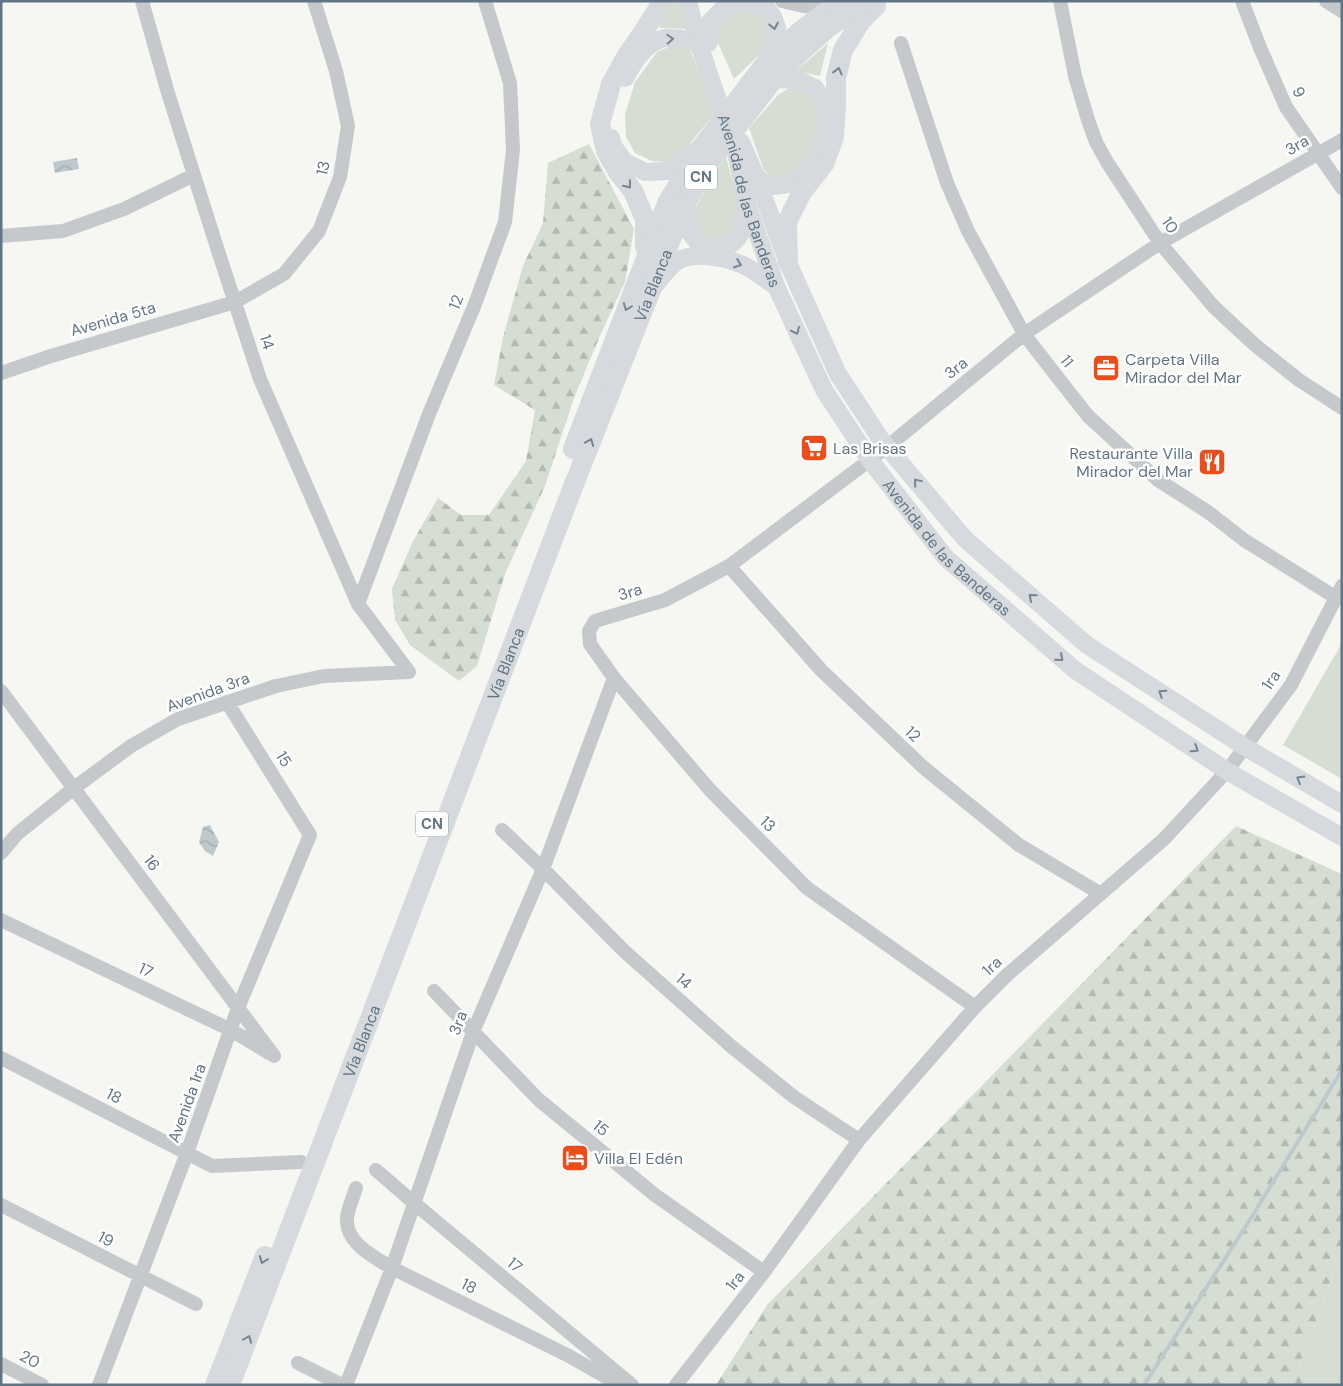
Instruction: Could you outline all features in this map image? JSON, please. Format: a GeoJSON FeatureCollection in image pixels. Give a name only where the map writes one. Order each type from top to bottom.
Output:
{"type":"FeatureCollection","features":[{"type":"Feature","properties":{"kind":"highway"},"geometry":{"type":"LineString","coordinates":[[645,261],[645,219],[633,191],[618,172],[606,151],[600,124],[611,84],[661,1]]}},
{"type":"Feature","properties":{"kind":"highway"},"geometry":{"type":"LineString","coordinates":[[703,42],[711,22],[723,10],[740,1]]}},
{"type":"Feature","properties":{"kind":"highway"},"geometry":{"type":"LineString","coordinates":[[745,1],[765,8],[772,17],[776,28],[769,72]]}},
{"type":"Feature","properties":{"kind":"highway","name":"Vía Blanca"},"geometry":{"type":"LineString","coordinates":[[215,1385],[431,828],[558,487],[668,201],[701,148],[769,72],[802,51],[830,26],[870,1]]}},
{"type":"Feature","properties":{"kind":"highway"},"geometry":{"type":"LineString","coordinates":[[788,263],[787,222],[802,192],[824,164],[834,137],[836,78],[844,50],[861,21],[880,1]]}},
{"type":"Feature","properties":{"kind":"highway","name":"Vía Blanca"},"geometry":{"type":"LineString","coordinates":[[230,1385],[569,496],[684,204],[769,72],[798,33],[837,3]]}},
{"type":"Feature","properties":{"kind":"highway"},"geometry":{"type":"LineString","coordinates":[[684,204],[689,230],[703,246],[718,248],[733,242],[743,228],[746,202]]}},
{"type":"Feature","properties":{"kind":"main road","name":"Avenida de las Banderas"},"geometry":{"type":"LineString","coordinates":[[688,1],[739,148],[746,202],[776,286],[824,390],[870,460],[946,558],[1075,670],[1227,771],[1342,837]]}},
{"type":"Feature","properties":{"kind":"main road","name":"Avenida de las Banderas"},"geometry":{"type":"LineString","coordinates":[[693,1],[703,42]]}},
{"type":"Feature","properties":{"kind":"main road"},"geometry":{"type":"LineString","coordinates":[[701,148],[667,172],[645,172],[625,162],[613,146],[608,124],[620,88],[633,63],[651,43],[668,37],[703,42]]}},
{"type":"Feature","properties":{"kind":"main road"},"geometry":{"type":"LineString","coordinates":[[757,179],[773,186],[795,183],[816,158],[825,129],[824,103],[815,88],[799,80],[769,72]]}},
{"type":"Feature","properties":{"kind":"main road","name":"Avenida de las Banderas"},"geometry":{"type":"LineString","coordinates":[[739,148],[757,179],[788,263],[838,374],[887,447],[965,539],[1088,645],[1245,747],[1342,804]]}},
{"type":"Feature","properties":{"kind":"main road"},"geometry":{"type":"LineString","coordinates":[[651,289],[676,262],[698,256],[720,257],[745,266],[776,286]]}},
{"type":"Feature","properties":{"kind":"street","name":"14"},"geometry":{"type":"LineString","coordinates":[[142,1],[168,93],[260,379],[358,604],[409,672]]}},
{"type":"Feature","properties":{"kind":"street","name":"13"},"geometry":{"type":"LineString","coordinates":[[235,302],[284,274],[319,231],[340,177],[348,126],[336,71],[314,1]]}},
{"type":"Feature","properties":{"kind":"street","name":"12"},"geometry":{"type":"LineString","coordinates":[[358,604],[429,414],[475,304],[505,222],[513,150],[510,83],[485,1]]}},
{"type":"Feature","properties":{"kind":"street"},"geometry":{"type":"LineString","coordinates":[[782,1],[803,6],[837,3]]}},
{"type":"Feature","properties":{"kind":"street","name":"10"},"geometry":{"type":"LineString","coordinates":[[1060,1],[1076,76],[1096,142],[1160,243],[1214,307],[1255,345],[1299,380],[1342,408]]}},
{"type":"Feature","properties":{"kind":"street","name":"9"},"geometry":{"type":"LineString","coordinates":[[1242,1],[1286,107],[1342,188]]}},
{"type":"Feature","properties":{"kind":"street"},"geometry":{"type":"LineString","coordinates":[[1326,1],[1342,11]]}},
{"type":"Feature","properties":{"kind":"street","name":"11"},"geometry":{"type":"LineString","coordinates":[[901,43],[947,183],[968,231],[1024,334],[1088,416],[1158,480],[1208,512],[1244,540],[1339,592]]}},
{"type":"Feature","properties":{"kind":"street","name":"3ra"},"geometry":{"type":"LineString","coordinates":[[595,621],[665,600],[729,566],[887,447],[1024,334],[1160,243],[1342,140]]}},
{"type":"Feature","properties":{"kind":"street"},"geometry":{"type":"LineString","coordinates":[[1,236],[64,231],[124,209],[194,175]]}},
{"type":"Feature","properties":{"kind":"street","name":"Avenida 5ta"},"geometry":{"type":"LineString","coordinates":[[1,373],[51,356],[235,302]]}},
{"type":"Feature","properties":{"kind":"street","name":"12"},"geometry":{"type":"LineString","coordinates":[[729,566],[821,670],[923,767],[1019,845],[1101,894]]}},
{"type":"Feature","properties":{"kind":"street","name":"1ra"},"geometry":{"type":"LineString","coordinates":[[676,1385],[764,1272],[859,1140],[975,1006],[1007,975],[1164,839],[1227,771],[1291,685],[1339,592]]}},
{"type":"Feature","properties":{"kind":"street","name":"13"},"geometry":{"type":"LineString","coordinates":[[595,621],[589,631],[590,644],[614,678],[710,790],[808,888],[975,1006]]}},
{"type":"Feature","properties":{"kind":"street","name":"Avenida 3ra"},"geometry":{"type":"LineString","coordinates":[[1,853],[17,834],[74,788],[131,746],[178,720],[276,686],[324,676],[409,672]]}},
{"type":"Feature","properties":{"kind":"street","name":"3ra"},"geometry":{"type":"LineString","coordinates":[[346,1385],[392,1268],[472,1032],[543,869],[614,678]]}},
{"type":"Feature","properties":{"kind":"street","name":"16"},"geometry":{"type":"LineString","coordinates":[[1,691],[274,1056]]}},
{"type":"Feature","properties":{"kind":"street","name":"15"},"geometry":{"type":"LineString","coordinates":[[227,702],[310,834]]}},
{"type":"Feature","properties":{"kind":"street","name":"14"},"geometry":{"type":"LineString","coordinates":[[502,830],[623,950],[732,1047],[794,1097],[859,1140]]}},
{"type":"Feature","properties":{"kind":"street","name":"Avenida 1ra"},"geometry":{"type":"LineString","coordinates":[[100,1385],[187,1153],[238,1008],[310,834]]}},
{"type":"Feature","properties":{"kind":"street","name":"17"},"geometry":{"type":"LineString","coordinates":[[1,920],[231,1030],[274,1056]]}},
{"type":"Feature","properties":{"kind":"street","name":"15"},"geometry":{"type":"LineString","coordinates":[[434,991],[539,1100],[655,1195],[764,1272]]}},
{"type":"Feature","properties":{"kind":"street","name":"18"},"geometry":{"type":"LineString","coordinates":[[1,1058],[212,1166],[301,1162]]}},
{"type":"Feature","properties":{"kind":"street","name":"17"},"geometry":{"type":"LineString","coordinates":[[376,1170],[414,1204],[632,1385]]}},
{"type":"Feature","properties":{"kind":"street","name":"18"},"geometry":{"type":"LineString","coordinates":[[356,1188],[347,1217],[348,1228],[356,1242],[368,1253],[392,1268],[560,1351],[620,1385]]}},
{"type":"Feature","properties":{"kind":"street","name":"19"},"geometry":{"type":"LineString","coordinates":[[1,1205],[196,1304]]}},
{"type":"Feature","properties":{"kind":"street"},"geometry":{"type":"LineString","coordinates":[[298,1363],[342,1385]]}},
{"type":"Feature","properties":{"kind":"street","name":"20"},"geometry":{"type":"LineString","coordinates":[[1,1364],[42,1385]]}},
{"type":"Feature","properties":{"kind":"green space"},"geometry":{"type":"Polygon","coordinates":[[[670,1],[681,1],[689,29],[659,28],[670,1]]]}},
{"type":"Feature","properties":{"kind":"green space"},"geometry":{"type":"Polygon","coordinates":[[[739,7],[763,14],[769,39],[759,55],[734,79],[717,41],[719,27],[739,7]]]}},
{"type":"Feature","properties":{"kind":"green space"},"geometry":{"type":"Polygon","coordinates":[[[828,43],[820,76],[796,71],[828,43]]]}},
{"type":"Feature","properties":{"kind":"green space"},"geometry":{"type":"Polygon","coordinates":[[[674,45],[689,47],[715,113],[682,153],[666,162],[652,161],[635,153],[626,137],[625,115],[635,82],[657,52],[674,45]]]}},
{"type":"Feature","properties":{"kind":"green space"},"geometry":{"type":"Polygon","coordinates":[[[793,86],[808,89],[818,104],[820,125],[812,150],[788,180],[776,178],[764,171],[749,128],[778,95],[793,86]]]}},
{"type":"Feature","properties":{"kind":"green space"},"geometry":{"type":"Polygon","coordinates":[[[589,144],[634,229],[625,282],[574,398],[545,486],[505,574],[477,666],[459,681],[410,645],[395,620],[392,589],[412,543],[438,498],[461,515],[489,515],[526,461],[535,410],[494,385],[503,337],[523,266],[543,223],[548,163],[589,144]]]}},
{"type":"Feature","properties":{"kind":"green space"},"geometry":{"type":"Polygon","coordinates":[[[726,157],[739,207],[730,235],[713,240],[697,231],[694,210],[726,157]]]}},
{"type":"Feature","properties":{"kind":"green space"},"geometry":{"type":"Polygon","coordinates":[[[1342,643],[1342,779],[1283,745],[1342,643]]]}},
{"type":"Feature","properties":{"kind":"green space"},"geometry":{"type":"Polygon","coordinates":[[[1236,826],[1342,874],[1342,1251],[1298,1369],[1303,1385],[716,1385],[767,1305],[1236,826]]]}},
{"type":"Feature","properties":{"kind":"green space"},"geometry":{"type":"Polygon","coordinates":[[[1342,1251],[1342,1385],[1303,1385],[1298,1369],[1342,1251]]]}},
{"type":"Feature","properties":{"kind":"water"},"geometry":{"type":"Polygon","coordinates":[[[77,158],[79,169],[55,173],[53,162],[77,158]]]}},
{"type":"Feature","properties":{"kind":"water"},"geometry":{"type":"Polygon","coordinates":[[[210,825],[219,842],[213,856],[205,851],[199,842],[203,827],[210,825]]]}},
{"type":"Feature","properties":{"kind":"waterway"},"geometry":{"type":"LineString","coordinates":[[1144,1385],[1246,1226],[1342,1070]]}},
{"type":"Feature","properties":{"kind":"place","name":"Carpeta Villa Mirador del Mar"},"geometry":{"type":"Point","coordinates":[1106,368]}},
{"type":"Feature","properties":{"kind":"place","name":"Las Brisas"},"geometry":{"type":"Point","coordinates":[814,448]}},
{"type":"Feature","properties":{"kind":"place","name":"Restaurante Villa Mirador del Mar"},"geometry":{"type":"Point","coordinates":[1212,462]}},
{"type":"Feature","properties":{"kind":"place","name":"Villa El Edén"},"geometry":{"type":"Point","coordinates":[575,1158]}}]}
